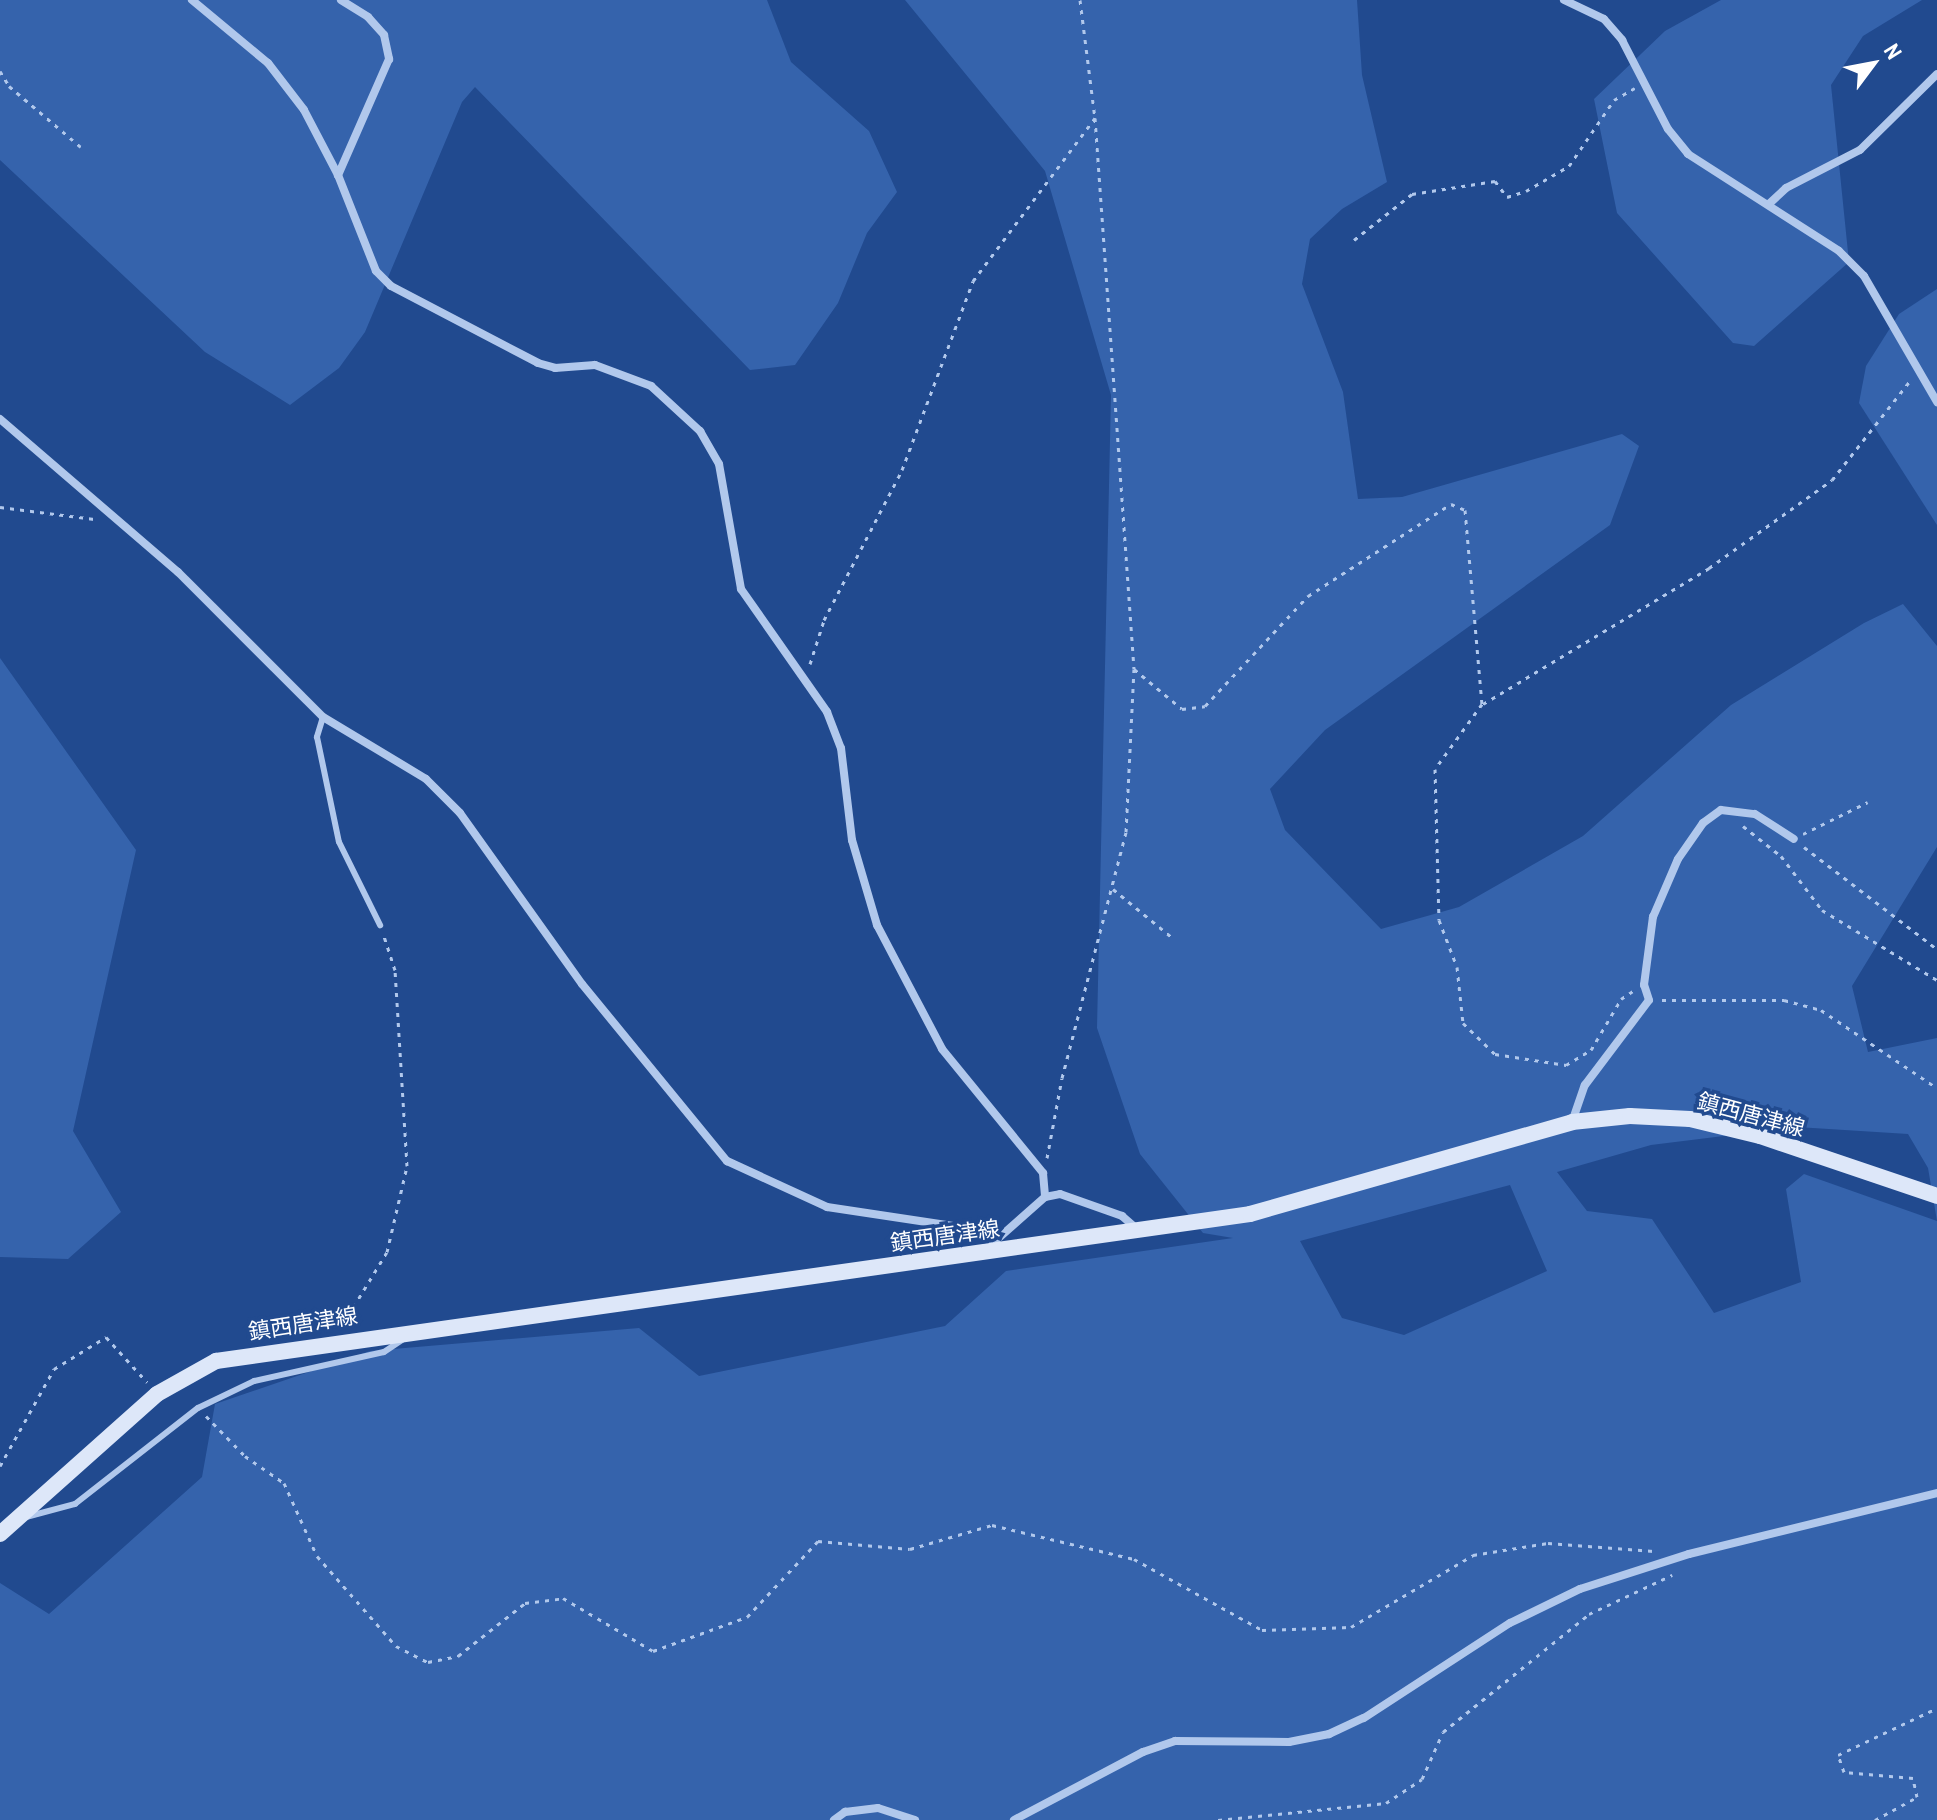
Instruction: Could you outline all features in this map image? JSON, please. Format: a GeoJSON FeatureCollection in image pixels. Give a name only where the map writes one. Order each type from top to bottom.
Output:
{"type":"FeatureCollection","features":[{"type":"Feature","properties":{"kind":"main road","name":"鎮西唐津線"},"geometry":{"type":"LineString","coordinates":[[0,1534],[157,1394],[216,1361],[320,1343],[994,1245],[1141,1232],[1250,1214],[1572,1122],[1630,1116],[1690,1119],[1760,1136],[1937,1196]]}},
{"type":"Feature","properties":{"kind":"street"},"geometry":{"type":"LineString","coordinates":[[192,0],[268,63],[304,110],[338,175],[358,235],[376,271],[391,286],[538,363],[621,372],[651,386],[700,431],[719,464],[741,589],[827,712],[841,748],[852,840],[877,925],[942,1049],[1043,1173],[1045,1197]]}},
{"type":"Feature","properties":{"kind":"street"},"geometry":{"type":"LineString","coordinates":[[338,175],[389,59],[384,35],[368,17],[341,0]]}},
{"type":"Feature","properties":{"kind":"street"},"geometry":{"type":"LineString","coordinates":[[1564,0],[1604,19],[1622,40],[1688,154],[1770,203],[1839,251],[1864,276],[1917,373],[1937,402]]}},
{"type":"Feature","properties":{"kind":"street"},"geometry":{"type":"LineString","coordinates":[[1770,203],[1786,188],[1860,150],[1937,74]]}},
{"type":"Feature","properties":{"kind":"street"},"geometry":{"type":"LineString","coordinates":[[0,419],[178,572],[323,717],[426,779],[460,813],[582,984],[727,1161],[827,1207],[986,1231],[994,1245],[1045,1197],[1060,1194],[1122,1216],[1141,1232]]}},
{"type":"Feature","properties":{"kind":"street"},"geometry":{"type":"LineString","coordinates":[[1572,1122],[1585,1085],[1649,1000],[1644,985],[1653,917],[1678,859],[1703,823],[1721,810],[1755,814],[1794,839]]}},
{"type":"Feature","properties":{"kind":"street"},"geometry":{"type":"LineString","coordinates":[[1014,1820],[1143,1752],[1175,1741],[1289,1742],[1329,1734],[1364,1718],[1510,1623],[1580,1589],[1689,1554],[1937,1493]]}},
{"type":"Feature","properties":{"kind":"street"},"geometry":{"type":"LineString","coordinates":[[834,1820],[845,1812],[878,1808],[915,1820]]}},
{"type":"Feature","properties":{"kind":"lane"},"geometry":{"type":"LineString","coordinates":[[323,717],[317,737],[339,842],[380,925]]}},
{"type":"Feature","properties":{"kind":"lane"},"geometry":{"type":"LineString","coordinates":[[17,1520],[75,1504],[198,1408],[254,1381],[384,1352],[420,1329]]}},
{"type":"Feature","properties":{"kind":"path"},"geometry":{"type":"LineString","coordinates":[[1043,1173],[1062,1078],[1113,889],[1130,794],[1134,669],[1095,118],[1080,0]]}},
{"type":"Feature","properties":{"kind":"path"},"geometry":{"type":"LineString","coordinates":[[0,71],[9,86],[81,147]]}},
{"type":"Feature","properties":{"kind":"path"},"geometry":{"type":"LineString","coordinates":[[1354,240],[1412,194],[1495,181],[1507,197],[1526,191],[1569,166],[1614,100],[1645,82]]}},
{"type":"Feature","properties":{"kind":"path"},"geometry":{"type":"LineString","coordinates":[[805,679],[824,620],[902,470],[973,281],[1095,118]]}},
{"type":"Feature","properties":{"kind":"path"},"geometry":{"type":"LineString","coordinates":[[1644,985],[1621,999],[1591,1050],[1566,1065],[1495,1054],[1463,1023],[1457,967],[1439,920],[1435,769],[1482,704],[1709,568],[1832,480],[1917,373]]}},
{"type":"Feature","properties":{"kind":"path"},"geometry":{"type":"LineString","coordinates":[[1134,669],[1182,709],[1205,706],[1308,596],[1451,504],[1465,510],[1482,704]]}},
{"type":"Feature","properties":{"kind":"path"},"geometry":{"type":"LineString","coordinates":[[0,507],[117,522]]}},
{"type":"Feature","properties":{"kind":"path"},"geometry":{"type":"LineString","coordinates":[[1868,802],[1794,839],[1937,949]]}},
{"type":"Feature","properties":{"kind":"path"},"geometry":{"type":"LineString","coordinates":[[1721,810],[1781,856],[1822,910],[1937,980]]}},
{"type":"Feature","properties":{"kind":"path"},"geometry":{"type":"LineString","coordinates":[[1113,889],[1174,939]]}},
{"type":"Feature","properties":{"kind":"path"},"geometry":{"type":"LineString","coordinates":[[320,1343],[342,1327],[387,1252],[407,1166],[395,970],[380,925]]}},
{"type":"Feature","properties":{"kind":"path"},"geometry":{"type":"LineString","coordinates":[[1649,1000],[1784,1000],[1821,1010],[1937,1088]]}},
{"type":"Feature","properties":{"kind":"path"},"geometry":{"type":"LineString","coordinates":[[0,1466],[54,1369],[106,1337],[157,1394]]}},
{"type":"Feature","properties":{"kind":"path"},"geometry":{"type":"LineString","coordinates":[[198,1408],[245,1456],[284,1483],[317,1556],[396,1646],[428,1662],[458,1656],[525,1603],[563,1598],[653,1651],[747,1617],[818,1541],[910,1549],[992,1525],[1134,1559],[1262,1630],[1351,1627],[1473,1555],[1548,1543],[1658,1551]]}},
{"type":"Feature","properties":{"kind":"path"},"geometry":{"type":"LineString","coordinates":[[1218,1820],[1386,1803],[1422,1779],[1443,1732],[1589,1614],[1680,1571],[1689,1554]]}},
{"type":"Feature","properties":{"kind":"path"},"geometry":{"type":"LineString","coordinates":[[1875,1820],[1917,1797],[1913,1778],[1844,1772],[1838,1755],[1937,1708]]}},
{"type":"Feature","properties":{"kind":"shaded area"},"geometry":{"type":"Polygon","coordinates":[[[0,0],[767,0],[791,62],[869,131],[897,192],[867,233],[838,303],[795,365],[750,370],[475,87],[462,102],[365,332],[339,368],[290,405],[205,352],[0,160],[0,0]]]}},
{"type":"Feature","properties":{"kind":"shaded area"},"geometry":{"type":"Polygon","coordinates":[[[905,0],[1357,0],[1362,75],[1387,182],[1342,209],[1310,239],[1302,284],[1343,392],[1358,499],[1402,497],[1622,434],[1639,446],[1610,525],[1325,730],[1270,789],[1285,830],[1381,929],[1459,907],[1583,836],[1731,705],[1864,623],[1903,604],[1937,646],[1937,847],[1852,986],[1868,1052],[1937,1038],[1937,1221],[1937,1820],[0,1820],[0,1583],[49,1614],[202,1477],[215,1404],[370,1351],[639,1328],[699,1376],[945,1326],[1006,1271],[1233,1238],[1203,1233],[1140,1154],[1097,1028],[1111,395],[1045,171],[905,0]],[[1797,1127],[1651,1145],[1557,1172],[1587,1211],[1652,1219],[1714,1313],[1801,1282],[1786,1189],[1804,1174],[1937,1221],[1928,1168],[1908,1134],[1797,1127]],[[1510,1185],[1300,1241],[1342,1318],[1404,1335],[1547,1271],[1510,1185]]]}},
{"type":"Feature","properties":{"kind":"shaded area"},"geometry":{"type":"Polygon","coordinates":[[[1721,0],[1922,0],[1863,36],[1831,85],[1849,262],[1754,346],[1733,343],[1617,213],[1594,99],[1665,31],[1721,0]]]}},
{"type":"Feature","properties":{"kind":"shaded area"},"geometry":{"type":"Polygon","coordinates":[[[1937,289],[1937,525],[1859,403],[1866,366],[1899,314],[1937,289]]]}},
{"type":"Feature","properties":{"kind":"shaded area"},"geometry":{"type":"Polygon","coordinates":[[[0,658],[136,850],[73,1131],[121,1212],[68,1259],[0,1257],[0,658]]]}}]}
